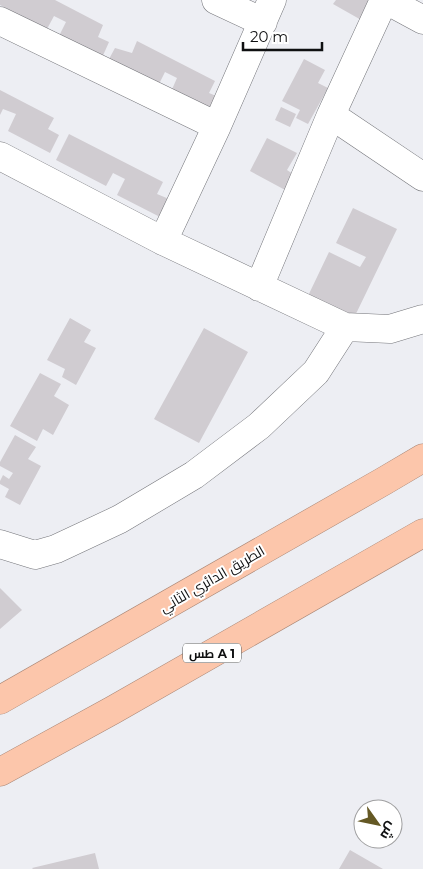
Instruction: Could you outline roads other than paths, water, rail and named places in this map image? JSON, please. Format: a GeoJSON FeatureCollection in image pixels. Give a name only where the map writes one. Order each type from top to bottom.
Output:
{"type":"FeatureCollection","features":[{"type":"Feature","properties":{"kind":"highway","name":"الطريق الدائري الثاني"},"geometry":{"type":"LineString","coordinates":[[0,700],[423,458]]}},
{"type":"Feature","properties":{"kind":"highway","name":"طس A 1"},"geometry":{"type":"LineString","coordinates":[[0,772],[113,710],[423,533]]}},
{"type":"Feature","properties":{"kind":"street"},"geometry":{"type":"LineString","coordinates":[[163,241],[268,11],[216,0]]}},
{"type":"Feature","properties":{"kind":"street"},"geometry":{"type":"LineString","coordinates":[[259,287],[331,115],[385,0],[423,20]]}},
{"type":"Feature","properties":{"kind":"street"},"geometry":{"type":"LineString","coordinates":[[0,21],[217,126]]}},
{"type":"Feature","properties":{"kind":"street"},"geometry":{"type":"LineString","coordinates":[[331,115],[423,177]]}},
{"type":"Feature","properties":{"kind":"street"},"geometry":{"type":"LineString","coordinates":[[0,156],[163,241],[346,327],[390,329],[423,319]]}},
{"type":"Feature","properties":{"kind":"street"},"geometry":{"type":"LineString","coordinates":[[0,544],[35,555],[56,549],[120,519],[194,475],[259,426],[316,372],[346,327]]}}]}
